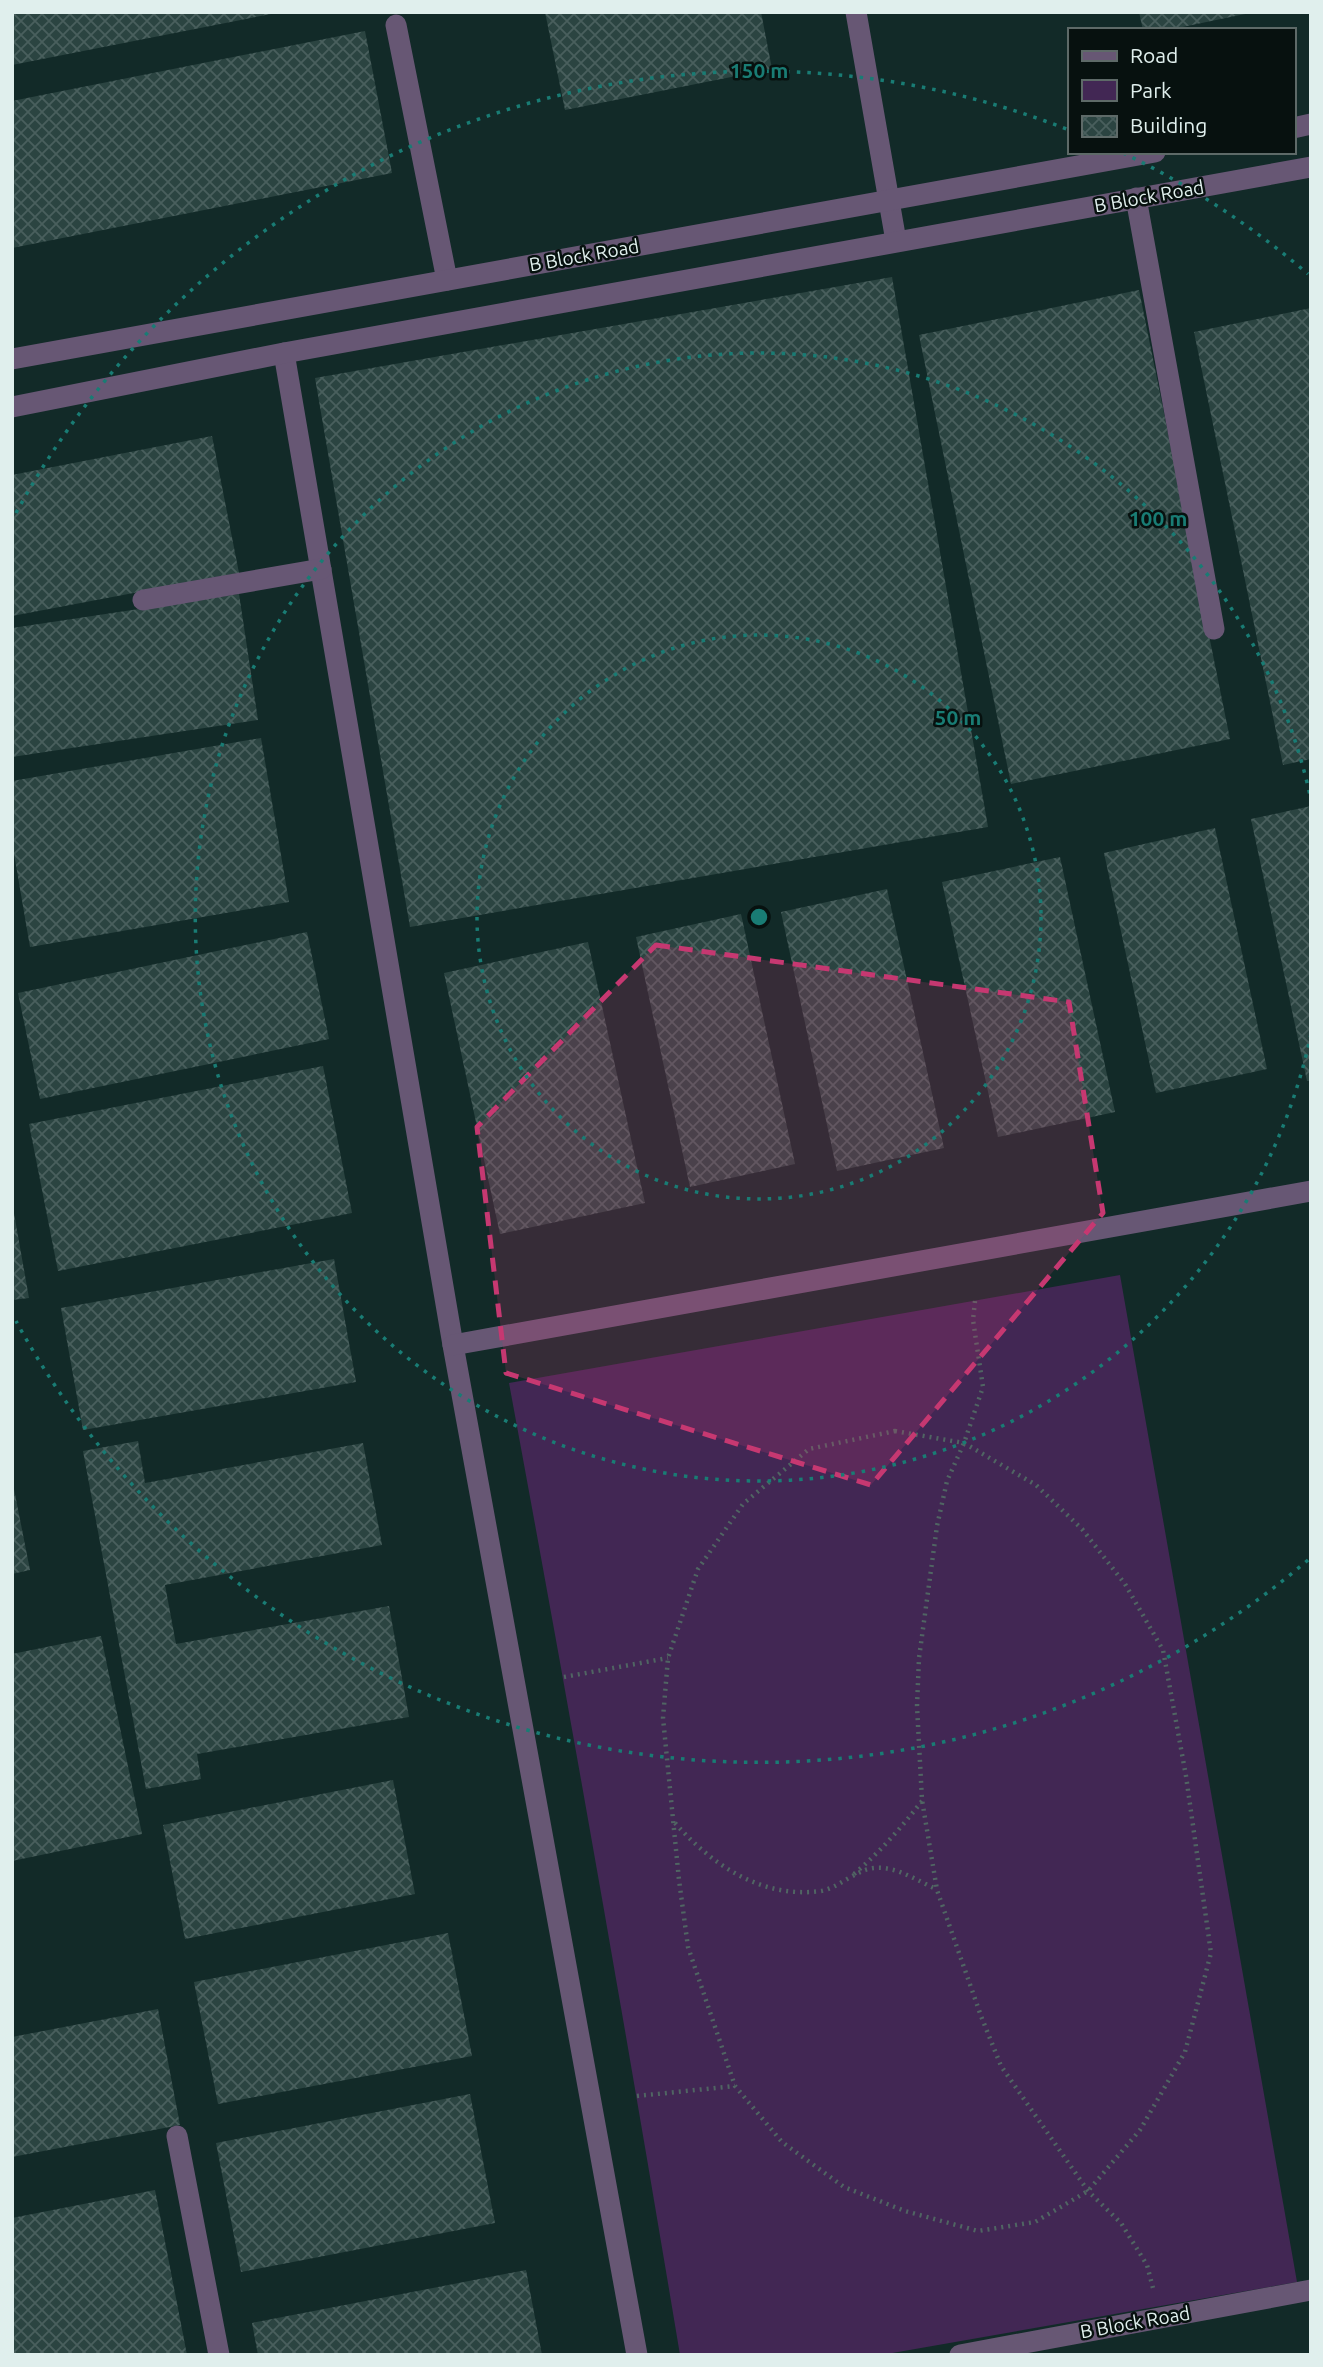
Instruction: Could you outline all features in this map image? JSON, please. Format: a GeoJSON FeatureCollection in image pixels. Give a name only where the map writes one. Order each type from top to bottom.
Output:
{"type":"FeatureCollection","features":[{"type":"Feature","properties":{"kind":"street"},"geometry":{"type":"LineString","coordinates":[[856,12],[896,241]]}},
{"type":"Feature","properties":{"kind":"street"},"geometry":{"type":"LineString","coordinates":[[396,25],[447,280]]}},
{"type":"Feature","properties":{"kind":"street","name":"B Block Road"},"geometry":{"type":"LineString","coordinates":[[12,359],[1144,154]]}},
{"type":"Feature","properties":{"kind":"street","name":"B Block Road"},"geometry":{"type":"LineString","coordinates":[[12,407],[284,354],[1311,167]]}},
{"type":"Feature","properties":{"kind":"street"},"geometry":{"type":"LineString","coordinates":[[1136,198],[1214,629]]}},
{"type":"Feature","properties":{"kind":"street"},"geometry":{"type":"LineString","coordinates":[[284,354],[453,1345],[637,2355]]}},
{"type":"Feature","properties":{"kind":"street"},"geometry":{"type":"LineString","coordinates":[[143,600],[321,569]]}},
{"type":"Feature","properties":{"kind":"street"},"geometry":{"type":"LineString","coordinates":[[453,1345],[1311,1191]]}},
{"type":"Feature","properties":{"kind":"street"},"geometry":{"type":"LineString","coordinates":[[177,2136],[219,2355]]}},
{"type":"Feature","properties":{"kind":"street","name":"B Block Road"},"geometry":{"type":"LineString","coordinates":[[960,2355],[1311,2290]]}},
{"type":"Feature","properties":{"kind":"path"},"geometry":{"type":"LineString","coordinates":[[975,1301],[973,1320],[983,1387],[964,1443],[947,1481],[937,1526],[919,1658],[917,1706],[922,1800],[937,1890],[1001,2066],[1088,2191],[1121,2223],[1147,2265],[1155,2296]]}},
{"type":"Feature","properties":{"kind":"path"},"geometry":{"type":"LineString","coordinates":[[895,1431],[964,1443],[1036,1485],[1082,1529],[1125,1584],[1163,1650],[1186,1776],[1211,1953],[1185,2052],[1140,2130],[1088,2191],[1035,2222],[978,2231],[905,2211],[844,2188],[782,2141],[735,2086],[688,1947],[663,1718],[668,1658],[698,1569],[743,1504],[809,1449],[895,1431]]}},
{"type":"Feature","properties":{"kind":"path"},"geometry":{"type":"LineString","coordinates":[[564,1677],[668,1658]]}},
{"type":"Feature","properties":{"kind":"path"},"geometry":{"type":"LineString","coordinates":[[850,1877],[895,1835],[922,1800]]}},
{"type":"Feature","properties":{"kind":"path"},"geometry":{"type":"LineString","coordinates":[[674,1822],[696,1846],[720,1866],[781,1891],[823,1891],[874,1868],[895,1871],[937,1890]]}},
{"type":"Feature","properties":{"kind":"path"},"geometry":{"type":"LineString","coordinates":[[637,2096],[735,2086]]}},
{"type":"Feature","properties":{"kind":"highlighted area"},"geometry":{"type":"Polygon","coordinates":[[[656,945],[1069,1002],[1103,1213],[871,1485],[506,1373],[477,1127],[656,945]]]}},
{"type":"Feature","properties":{"kind":"green space"},"geometry":{"type":"Polygon","coordinates":[[[1120,1275],[1297,2282],[881,2355],[680,2355],[597,1869],[509,1383],[1120,1275]]]}},
{"type":"Feature","properties":{"kind":"building"},"geometry":{"type":"Polygon","coordinates":[[[12,12],[271,12],[271,14],[12,65],[12,12]]]}},
{"type":"Feature","properties":{"kind":"building"},"geometry":{"type":"Polygon","coordinates":[[[545,12],[761,12],[772,69],[565,110],[545,12]]]}},
{"type":"Feature","properties":{"kind":"building"},"geometry":{"type":"Polygon","coordinates":[[[1139,12],[1245,12],[1178,28],[1143,28],[1139,12]]]}},
{"type":"Feature","properties":{"kind":"building"},"geometry":{"type":"Polygon","coordinates":[[[365,31],[392,173],[12,248],[12,101],[365,31]]]}},
{"type":"Feature","properties":{"kind":"building"},"geometry":{"type":"Polygon","coordinates":[[[892,277],[988,827],[410,927],[315,378],[892,277]]]}},
{"type":"Feature","properties":{"kind":"building"},"geometry":{"type":"Polygon","coordinates":[[[1139,290],[1230,739],[1011,784],[919,335],[1139,290]]]}},
{"type":"Feature","properties":{"kind":"building"},"geometry":{"type":"Polygon","coordinates":[[[1311,308],[1311,759],[1283,765],[1194,332],[1311,308]]]}},
{"type":"Feature","properties":{"kind":"building"},"geometry":{"type":"Polygon","coordinates":[[[212,436],[239,573],[12,616],[12,475],[212,436]]]}},
{"type":"Feature","properties":{"kind":"building"},"geometry":{"type":"Polygon","coordinates":[[[239,594],[258,720],[12,757],[12,628],[239,594]]]}},
{"type":"Feature","properties":{"kind":"building"},"geometry":{"type":"Polygon","coordinates":[[[261,738],[289,902],[30,947],[12,842],[12,781],[261,738]]]}},
{"type":"Feature","properties":{"kind":"building"},"geometry":{"type":"Polygon","coordinates":[[[1311,806],[1311,1081],[1307,1081],[1251,819],[1311,806]]]}},
{"type":"Feature","properties":{"kind":"building"},"geometry":{"type":"Polygon","coordinates":[[[1215,828],[1267,1069],[1156,1093],[1104,853],[1215,828]]]}},
{"type":"Feature","properties":{"kind":"building"},"geometry":{"type":"Polygon","coordinates":[[[1060,857],[1115,1112],[998,1137],[942,882],[1060,857]]]}},
{"type":"Feature","properties":{"kind":"building"},"geometry":{"type":"Polygon","coordinates":[[[887,889],[944,1148],[837,1171],[781,912],[887,889]]]}},
{"type":"Feature","properties":{"kind":"building"},"geometry":{"type":"Polygon","coordinates":[[[741,914],[795,1164],[690,1187],[636,937],[741,914]]]}},
{"type":"Feature","properties":{"kind":"building"},"geometry":{"type":"Polygon","coordinates":[[[307,932],[329,1039],[40,1099],[18,993],[307,932]]]}},
{"type":"Feature","properties":{"kind":"building"},"geometry":{"type":"Polygon","coordinates":[[[588,942],[645,1203],[500,1234],[444,973],[588,942]]]}},
{"type":"Feature","properties":{"kind":"building"},"geometry":{"type":"Polygon","coordinates":[[[323,1066],[352,1213],[58,1271],[29,1124],[323,1066]]]}},
{"type":"Feature","properties":{"kind":"building"},"geometry":{"type":"Polygon","coordinates":[[[12,1202],[29,1298],[12,1300],[12,1202]]]}},
{"type":"Feature","properties":{"kind":"building"},"geometry":{"type":"Polygon","coordinates":[[[334,1259],[356,1382],[83,1430],[61,1308],[334,1259]]]}},
{"type":"Feature","properties":{"kind":"building"},"geometry":{"type":"Polygon","coordinates":[[[138,1441],[145,1483],[363,1443],[382,1545],[165,1585],[176,1644],[389,1606],[409,1717],[197,1754],[201,1779],[146,1789],[83,1451],[138,1441]]]}},
{"type":"Feature","properties":{"kind":"building"},"geometry":{"type":"Polygon","coordinates":[[[12,1479],[30,1570],[12,1574],[12,1479]]]}},
{"type":"Feature","properties":{"kind":"building"},"geometry":{"type":"Polygon","coordinates":[[[101,1636],[142,1834],[12,1861],[12,1654],[101,1636]]]}},
{"type":"Feature","properties":{"kind":"building"},"geometry":{"type":"Polygon","coordinates":[[[393,1780],[415,1894],[185,1939],[163,1825],[393,1780]]]}},
{"type":"Feature","properties":{"kind":"building"},"geometry":{"type":"Polygon","coordinates":[[[448,1933],[472,2056],[218,2104],[194,1982],[448,1933]]]}},
{"type":"Feature","properties":{"kind":"building"},"geometry":{"type":"Polygon","coordinates":[[[158,2009],[180,2125],[12,2157],[12,2037],[158,2009]]]}},
{"type":"Feature","properties":{"kind":"building"},"geometry":{"type":"Polygon","coordinates":[[[470,2094],[495,2223],[241,2272],[216,2143],[470,2094]]]}},
{"type":"Feature","properties":{"kind":"building"},"geometry":{"type":"Polygon","coordinates":[[[155,2190],[187,2355],[12,2355],[12,2218],[155,2190]]]}},
{"type":"Feature","properties":{"kind":"building"},"geometry":{"type":"Polygon","coordinates":[[[526,2270],[542,2355],[258,2355],[252,2323],[526,2270]]]}}]}
